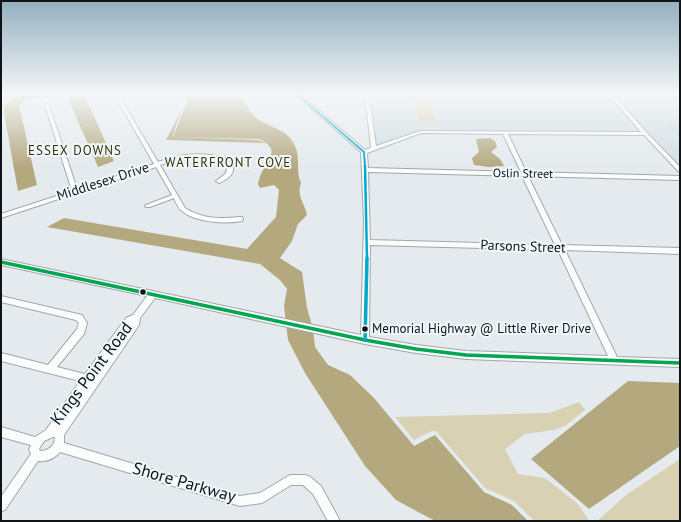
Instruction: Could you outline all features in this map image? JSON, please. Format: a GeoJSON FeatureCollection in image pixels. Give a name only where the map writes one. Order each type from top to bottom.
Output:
{"type":"FeatureCollection","features":[{"type":"Feature","properties":{"kind":"street"},"geometry":{"type":"LineString","coordinates":[[51,118],[75,191]]}},
{"type":"Feature","properties":{"kind":"street"},"geometry":{"type":"LineString","coordinates":[[130,118],[183,209],[189,214],[224,221],[240,219]]}},
{"type":"Feature","properties":{"kind":"street"},"geometry":{"type":"LineString","coordinates":[[325,118],[364,152],[366,170],[367,242],[364,340]]}},
{"type":"Feature","properties":{"kind":"street"},"geometry":{"type":"LineString","coordinates":[[370,118],[374,148]]}},
{"type":"Feature","properties":{"kind":"street"},"geometry":{"type":"LineString","coordinates":[[631,118],[680,170]]}},
{"type":"Feature","properties":{"kind":"street"},"geometry":{"type":"LineString","coordinates":[[364,152],[420,132],[505,134],[645,134]]}},
{"type":"Feature","properties":{"kind":"street"},"geometry":{"type":"LineString","coordinates":[[505,134],[615,361]]}},
{"type":"Feature","properties":{"kind":"street","name":"Middlesex Drive"},"geometry":{"type":"LineString","coordinates":[[1,216],[180,157],[193,156],[219,158],[230,164],[228,175],[219,181]]}},
{"type":"Feature","properties":{"kind":"street","name":"Oslin Street"},"geometry":{"type":"LineString","coordinates":[[366,170],[680,178]]}},
{"type":"Feature","properties":{"kind":"street"},"geometry":{"type":"LineString","coordinates":[[148,206],[174,196]]}},
{"type":"Feature","properties":{"kind":"street","name":"Parsons Street"},"geometry":{"type":"LineString","coordinates":[[367,242],[680,251]]}},
{"type":"Feature","properties":{"kind":"street"},"geometry":{"type":"LineString","coordinates":[[1,262],[364,340],[416,349],[466,355],[680,364]]}},
{"type":"Feature","properties":{"kind":"street","name":"Kings Point Road"},"geometry":{"type":"LineString","coordinates":[[54,434],[88,379],[129,320],[136,317],[153,295]]}},
{"type":"Feature","properties":{"kind":"street"},"geometry":{"type":"LineString","coordinates":[[1,299],[79,318],[83,323],[80,331],[50,369]]}},
{"type":"Feature","properties":{"kind":"street","name":"Kings Point Road"},"geometry":{"type":"LineString","coordinates":[[54,434],[136,323],[136,317]]}},
{"type":"Feature","properties":{"kind":"street"},"geometry":{"type":"LineString","coordinates":[[1,357],[88,379]]}},
{"type":"Feature","properties":{"kind":"street"},"geometry":{"type":"LineString","coordinates":[[1,432],[37,442],[54,434],[60,438],[58,446],[47,455],[43,457],[36,455]]}},
{"type":"Feature","properties":{"kind":"street"},"geometry":{"type":"LineString","coordinates":[[36,455],[34,449],[37,442]]}},
{"type":"Feature","properties":{"kind":"street","name":"Shore Parkway"},"geometry":{"type":"LineString","coordinates":[[58,446],[240,501],[262,498],[290,480],[305,480],[317,490],[334,521]]}},
{"type":"Feature","properties":{"kind":"street"},"geometry":{"type":"LineString","coordinates":[[1,506],[36,455]]}},
{"type":"Feature","properties":{"kind":"shaded area"},"geometry":{"type":"Polygon","coordinates":[[[5,118],[22,118],[37,185],[18,191],[5,118]]]}},
{"type":"Feature","properties":{"kind":"shaded area"},"geometry":{"type":"Polygon","coordinates":[[[77,118],[95,118],[114,161],[98,167],[77,118]]]}},
{"type":"Feature","properties":{"kind":"shaded area"},"geometry":{"type":"Polygon","coordinates":[[[177,118],[179,118],[172,137],[258,140],[265,143],[166,140],[177,118]]]}},
{"type":"Feature","properties":{"kind":"shaded area"},"geometry":{"type":"Polygon","coordinates":[[[180,118],[256,118],[280,130],[289,137],[297,151],[298,174],[301,183],[300,195],[307,215],[298,224],[292,241],[280,258],[302,272],[307,308],[313,329],[315,347],[328,365],[350,375],[374,398],[414,446],[435,435],[484,492],[512,505],[528,521],[435,521],[396,500],[365,466],[305,373],[288,340],[284,306],[287,289],[280,280],[260,264],[47,227],[64,218],[247,249],[276,217],[279,190],[274,185],[260,188],[258,184],[270,157],[271,150],[269,146],[259,139],[173,137],[180,118]]]}},
{"type":"Feature","properties":{"kind":"shaded area"},"geometry":{"type":"Polygon","coordinates":[[[372,118],[418,118],[419,123],[438,118],[629,118],[642,133],[420,131],[376,146],[372,118]]]}},
{"type":"Feature","properties":{"kind":"shaded area"},"geometry":{"type":"Polygon","coordinates":[[[418,118],[437,118],[441,122],[419,123],[418,118]]]}},
{"type":"Feature","properties":{"kind":"shaded area"},"geometry":{"type":"Polygon","coordinates":[[[634,118],[680,118],[680,167],[634,118]]]}},
{"type":"Feature","properties":{"kind":"shaded area"},"geometry":{"type":"Polygon","coordinates":[[[490,138],[495,141],[497,147],[491,152],[500,159],[504,166],[489,167],[474,165],[472,158],[479,152],[476,139],[490,138]]]}},
{"type":"Feature","properties":{"kind":"shaded area"},"geometry":{"type":"Polygon","coordinates":[[[628,381],[680,383],[680,446],[589,509],[531,459],[628,381]]]}},
{"type":"Feature","properties":{"kind":"shaded area"},"geometry":{"type":"Polygon","coordinates":[[[579,402],[585,410],[565,426],[554,430],[525,434],[505,449],[518,474],[545,478],[578,504],[589,521],[534,521],[514,501],[485,488],[436,431],[432,431],[414,440],[395,417],[549,413],[579,402]]]}},
{"type":"Feature","properties":{"kind":"shaded area"},"geometry":{"type":"Polygon","coordinates":[[[680,459],[680,521],[597,521],[626,495],[680,459]]]}},
{"type":"Feature","properties":{"kind":"building"},"geometry":{"type":"Polygon","coordinates":[[[665,122],[680,123],[680,138],[665,122]]]}},
{"type":"Feature","properties":{"kind":"transit line"},"geometry":{"type":"LineString","coordinates":[[325,118],[364,152],[367,199],[365,340]]}},
{"type":"Feature","properties":{"kind":"transit line"},"geometry":{"type":"LineString","coordinates":[[1,262],[365,340],[416,349],[466,355],[680,363]]}},
{"type":"Feature","properties":{"kind":"place","name":"Memorial Highway @ Little River Drive"},"geometry":{"type":"Point","coordinates":[365,329]}},
{"type":"Feature","properties":{"kind":"district","name":"ESSEX DOWNS"},"geometry":{"type":"Point","coordinates":[75,151]}},
{"type":"Feature","properties":{"kind":"district","name":"WATERFRONT COVE"},"geometry":{"type":"Point","coordinates":[228,163]}}]}
